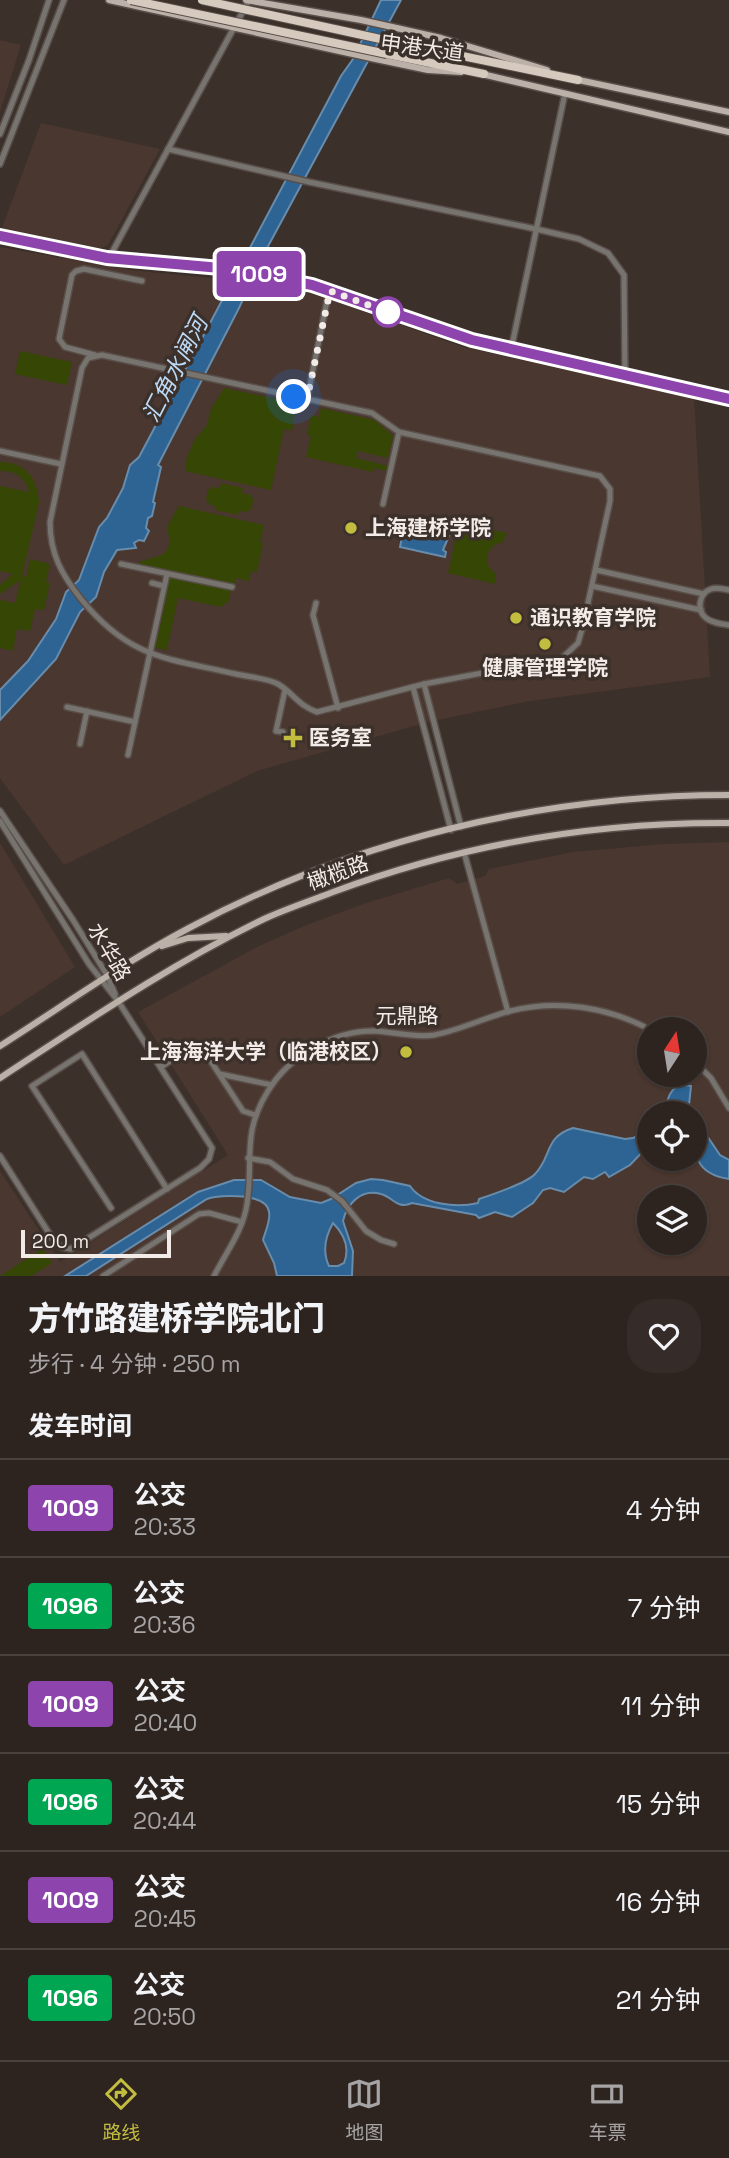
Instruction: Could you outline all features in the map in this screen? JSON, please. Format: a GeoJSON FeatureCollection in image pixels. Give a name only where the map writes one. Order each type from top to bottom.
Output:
{"type":"FeatureCollection","features":[{"type":"Feature","properties":{"kind":"highway"},"geometry":{"type":"LineString","coordinates":[[131,0],[484,74]]}},
{"type":"Feature","properties":{"kind":"highway"},"geometry":{"type":"LineString","coordinates":[[202,0],[578,80]]}},
{"type":"Feature","properties":{"kind":"main road","name":"申港大道"},"geometry":{"type":"LineString","coordinates":[[108,0],[428,70],[484,74],[729,132]]}},
{"type":"Feature","properties":{"kind":"main road","name":"申港大道"},"geometry":{"type":"LineString","coordinates":[[248,0],[389,26],[441,38],[578,80],[729,111]]}},
{"type":"Feature","properties":{"kind":"main road","name":"橄榄路"},"geometry":{"type":"LineString","coordinates":[[0,1046],[149,950],[211,916],[295,879],[377,849],[518,814],[614,801],[729,795]]}},
{"type":"Feature","properties":{"kind":"main road","name":"橄榄路"},"geometry":{"type":"LineString","coordinates":[[0,1078],[157,976],[267,918],[366,880],[464,852],[530,839],[617,826],[729,823]]}},
{"type":"Feature","properties":{"kind":"main road"},"geometry":{"type":"LineString","coordinates":[[149,950],[188,938],[213,938],[235,934]]}},
{"type":"Feature","properties":{"kind":"street"},"geometry":{"type":"LineString","coordinates":[[0,134],[49,0]]}},
{"type":"Feature","properties":{"kind":"street"},"geometry":{"type":"LineString","coordinates":[[109,258],[248,0]]}},
{"type":"Feature","properties":{"kind":"street"},"geometry":{"type":"LineString","coordinates":[[0,164],[64,1]]}},
{"type":"Feature","properties":{"kind":"street"},"geometry":{"type":"LineString","coordinates":[[511,350],[565,93]]}},
{"type":"Feature","properties":{"kind":"street"},"geometry":{"type":"LineString","coordinates":[[168,149],[579,239],[608,253],[624,275],[625,376]]}},
{"type":"Feature","properties":{"kind":"street"},"geometry":{"type":"LineString","coordinates":[[0,236],[109,258],[232,269],[259,274],[330,291],[472,340],[729,399]]}},
{"type":"Feature","properties":{"kind":"street"},"geometry":{"type":"LineString","coordinates":[[95,355],[88,358],[82,368],[61,464],[50,531],[52,551],[68,583],[90,610],[128,644],[149,655],[278,684],[311,711],[322,712],[424,684],[562,658],[572,650],[581,635],[596,570],[610,494],[604,479],[594,474],[399,432],[376,414],[65,347],[59,339],[72,275],[76,271],[84,269],[142,281]]}},
{"type":"Feature","properties":{"kind":"street"},"geometry":{"type":"LineString","coordinates":[[307,399],[330,291]]}},
{"type":"Feature","properties":{"kind":"street"},"geometry":{"type":"LineString","coordinates":[[383,504],[399,432]]}},
{"type":"Feature","properties":{"kind":"street"},"geometry":{"type":"LineString","coordinates":[[0,451],[61,464]]}},
{"type":"Feature","properties":{"kind":"street"},"geometry":{"type":"LineString","coordinates":[[121,564],[232,587]]}},
{"type":"Feature","properties":{"kind":"street"},"geometry":{"type":"LineString","coordinates":[[596,570],[704,594]]}},
{"type":"Feature","properties":{"kind":"street"},"geometry":{"type":"LineString","coordinates":[[128,755],[167,574]]}},
{"type":"Feature","properties":{"kind":"street"},"geometry":{"type":"LineString","coordinates":[[152,583],[164,586]]}},
{"type":"Feature","properties":{"kind":"street"},"geometry":{"type":"LineString","coordinates":[[592,586],[701,610]]}},
{"type":"Feature","properties":{"kind":"street"},"geometry":{"type":"LineString","coordinates":[[729,590],[713,588],[704,594],[700,602],[701,610],[710,621],[729,625]]}},
{"type":"Feature","properties":{"kind":"street"},"geometry":{"type":"LineString","coordinates":[[316,603],[313,615],[338,708]]}},
{"type":"Feature","properties":{"kind":"street"},"geometry":{"type":"LineString","coordinates":[[424,684],[460,827]]}},
{"type":"Feature","properties":{"kind":"street"},"geometry":{"type":"LineString","coordinates":[[413,687],[451,830]]}},
{"type":"Feature","properties":{"kind":"street"},"geometry":{"type":"LineString","coordinates":[[283,732],[276,731],[285,690]]}},
{"type":"Feature","properties":{"kind":"street"},"geometry":{"type":"LineString","coordinates":[[67,707],[135,722]]}},
{"type":"Feature","properties":{"kind":"street"},"geometry":{"type":"LineString","coordinates":[[80,744],[87,711]]}},
{"type":"Feature","properties":{"kind":"street"},"geometry":{"type":"LineString","coordinates":[[423,725],[433,723]]}},
{"type":"Feature","properties":{"kind":"street","name":"水华路"},"geometry":{"type":"LineString","coordinates":[[0,811],[212,1148],[212,1154],[206,1163],[167,1189]]}},
{"type":"Feature","properties":{"kind":"street","name":"水华路"},"geometry":{"type":"LineString","coordinates":[[0,821],[104,978]]}},
{"type":"Feature","properties":{"kind":"street"},"geometry":{"type":"LineString","coordinates":[[464,852],[508,1012]]}},
{"type":"Feature","properties":{"kind":"street","name":"元鼎路"},"geometry":{"type":"LineString","coordinates":[[242,1222],[248,1200],[248,1158],[255,1115],[272,1085],[287,1067],[307,1052],[363,1031],[430,1035],[459,1029],[508,1012],[549,1006],[605,1011],[637,1024]]}},
{"type":"Feature","properties":{"kind":"street"},"geometry":{"type":"LineString","coordinates":[[161,1067],[198,1045],[204,1049],[243,1111],[255,1115]]}},
{"type":"Feature","properties":{"kind":"street"},"geometry":{"type":"LineString","coordinates":[[0,1156],[52,1238],[66,1249],[82,1244],[167,1189],[82,1054],[32,1086],[111,1208]]}},
{"type":"Feature","properties":{"kind":"street"},"geometry":{"type":"LineString","coordinates":[[220,1074],[272,1085]]}},
{"type":"Feature","properties":{"kind":"street"},"geometry":{"type":"LineString","coordinates":[[707,1075],[726,1094],[729,1108]]}},
{"type":"Feature","properties":{"kind":"street"},"geometry":{"type":"LineString","coordinates":[[248,1158],[270,1162],[293,1180],[327,1190],[349,1209],[366,1231],[394,1244]]}},
{"type":"Feature","properties":{"kind":"street"},"geometry":{"type":"LineString","coordinates":[[103,1276],[199,1214],[209,1213],[242,1222],[230,1250],[214,1276]]}},
{"type":"Feature","properties":{"kind":"shaded area"},"geometry":{"type":"Polygon","coordinates":[[[0,40],[21,45],[0,112],[0,40]]]}},
{"type":"Feature","properties":{"kind":"shaded area"},"geometry":{"type":"Polygon","coordinates":[[[41,123],[160,149],[108,245],[99,249],[2,228],[41,123]]]}},
{"type":"Feature","properties":{"kind":"shaded area","name":"上海建桥学院"},"geometry":{"type":"Polygon","coordinates":[[[0,247],[130,270],[280,285],[323,297],[463,347],[694,398],[710,677],[530,701],[428,722],[257,771],[64,865],[0,778],[0,247]]]}},
{"type":"Feature","properties":{"kind":"shaded area","name":"上海海洋大学（临港校区）"},"geometry":{"type":"Polygon","coordinates":[[[729,842],[729,1276],[0,1276],[0,1171],[60,1262],[228,1155],[138,1012],[257,947],[363,904],[449,878],[457,884],[485,876],[489,869],[573,852],[664,844],[729,842]]]}},
{"type":"Feature","properties":{"kind":"shaded area"},"geometry":{"type":"Polygon","coordinates":[[[0,843],[75,967],[0,1017],[0,843]]]}},
{"type":"Feature","properties":{"kind":"green space"},"geometry":{"type":"Polygon","coordinates":[[[20,351],[72,362],[67,385],[15,374],[20,351]]]}},
{"type":"Feature","properties":{"kind":"green space"},"geometry":{"type":"Polygon","coordinates":[[[224,388],[291,402],[290,410],[295,411],[292,431],[284,429],[271,490],[185,471],[187,457],[195,439],[207,425],[211,409],[224,388]]]}},
{"type":"Feature","properties":{"kind":"green space"},"geometry":{"type":"Polygon","coordinates":[[[321,408],[375,420],[393,436],[388,458],[358,451],[356,458],[388,466],[386,471],[374,468],[373,472],[306,457],[311,436],[307,435],[311,415],[319,417],[321,408]]]}},
{"type":"Feature","properties":{"kind":"green space"},"geometry":{"type":"Polygon","coordinates":[[[0,462],[24,469],[33,479],[38,494],[39,503],[22,576],[26,577],[30,559],[50,564],[46,582],[50,583],[44,610],[35,609],[30,631],[17,629],[13,651],[0,648],[0,600],[15,603],[21,580],[0,594],[0,585],[13,574],[0,571],[0,486],[29,492],[19,476],[0,471],[0,462]]]}},
{"type":"Feature","properties":{"kind":"green space"},"geometry":{"type":"Polygon","coordinates":[[[221,483],[243,488],[242,493],[251,495],[251,498],[254,498],[251,510],[239,511],[238,515],[215,510],[215,506],[208,504],[208,489],[220,488],[221,483]]]}},
{"type":"Feature","properties":{"kind":"green space"},"geometry":{"type":"Polygon","coordinates":[[[179,506],[264,525],[257,572],[251,571],[249,581],[236,578],[234,586],[138,566],[139,562],[162,555],[167,550],[170,542],[167,527],[179,506]]]}},
{"type":"Feature","properties":{"kind":"green space"},"geometry":{"type":"Polygon","coordinates":[[[459,523],[507,533],[503,542],[492,547],[487,556],[487,564],[496,575],[496,584],[448,573],[459,523]]]}},
{"type":"Feature","properties":{"kind":"green space"},"geometry":{"type":"Polygon","coordinates":[[[170,577],[231,590],[229,601],[221,607],[178,598],[167,650],[155,648],[170,577]]]}},
{"type":"Feature","properties":{"kind":"green space"},"geometry":{"type":"Polygon","coordinates":[[[43,1248],[52,1263],[31,1276],[0,1276],[43,1248]]]}},
{"type":"Feature","properties":{"kind":"water"},"geometry":{"type":"Polygon","coordinates":[[[381,0],[401,0],[266,250],[158,465],[161,467],[153,502],[155,503],[152,516],[148,518],[146,528],[149,531],[144,541],[134,543],[136,548],[117,550],[104,572],[96,597],[80,612],[56,659],[0,720],[0,690],[28,661],[56,619],[66,592],[79,580],[99,527],[123,488],[130,465],[139,457],[341,76],[353,59],[381,0]]]}},
{"type":"Feature","properties":{"kind":"water"},"geometry":{"type":"Polygon","coordinates":[[[404,527],[449,536],[443,550],[446,552],[445,557],[400,547],[404,527]]]}},
{"type":"Feature","properties":{"kind":"water"},"geometry":{"type":"Polygon","coordinates":[[[677,1087],[691,1087],[689,1101],[668,1101],[671,1092],[677,1087]]]}},
{"type":"Feature","properties":{"kind":"water"},"geometry":{"type":"Polygon","coordinates":[[[573,1128],[625,1139],[637,1136],[637,1158],[609,1177],[605,1172],[593,1179],[584,1177],[564,1192],[550,1188],[543,1190],[533,1203],[512,1217],[495,1212],[479,1218],[476,1215],[412,1203],[403,1205],[381,1194],[361,1195],[352,1203],[343,1221],[353,1251],[352,1276],[277,1276],[263,1240],[269,1219],[266,1206],[252,1198],[222,1196],[207,1199],[86,1276],[65,1276],[198,1192],[234,1180],[261,1180],[290,1197],[321,1203],[356,1183],[371,1179],[410,1186],[423,1197],[441,1204],[478,1203],[479,1199],[525,1181],[535,1174],[557,1137],[573,1128]],[[333,1223],[325,1249],[329,1266],[344,1263],[346,1252],[343,1237],[333,1223]]]}},
{"type":"Feature","properties":{"kind":"water"},"geometry":{"type":"Polygon","coordinates":[[[707,1136],[720,1155],[729,1160],[729,1179],[707,1171],[707,1136]]]}},
{"type":"Feature","properties":{"kind":"bus line","name":"1009"},"geometry":{"type":"LineString","coordinates":[[0,236],[107,258],[232,269],[312,285],[472,340],[729,399]]}},
{"type":"Feature","properties":{"kind":"place","name":"上海建桥学院"},"geometry":{"type":"Point","coordinates":[351,528]}},
{"type":"Feature","properties":{"kind":"place","name":"通识教育学院"},"geometry":{"type":"Point","coordinates":[516,618]}},
{"type":"Feature","properties":{"kind":"place","name":"健康管理学院"},"geometry":{"type":"Point","coordinates":[545,644]}},
{"type":"Feature","properties":{"kind":"place","name":"医务室"},"geometry":{"type":"Point","coordinates":[293,738]}},
{"type":"Feature","properties":{"kind":"place","name":"上海海洋大学（临港校区）"},"geometry":{"type":"Point","coordinates":[406,1052]}},
{"type":"Feature","properties":{"kind":"route"},"geometry":{"type":"LineString","coordinates":[[294,397],[307,399],[330,291],[388,312]]}},
{"type":"Feature","properties":{"kind":"water label","name":"汇角水闸河"},"geometry":{"type":"Point","coordinates":[175,369]}}]}
